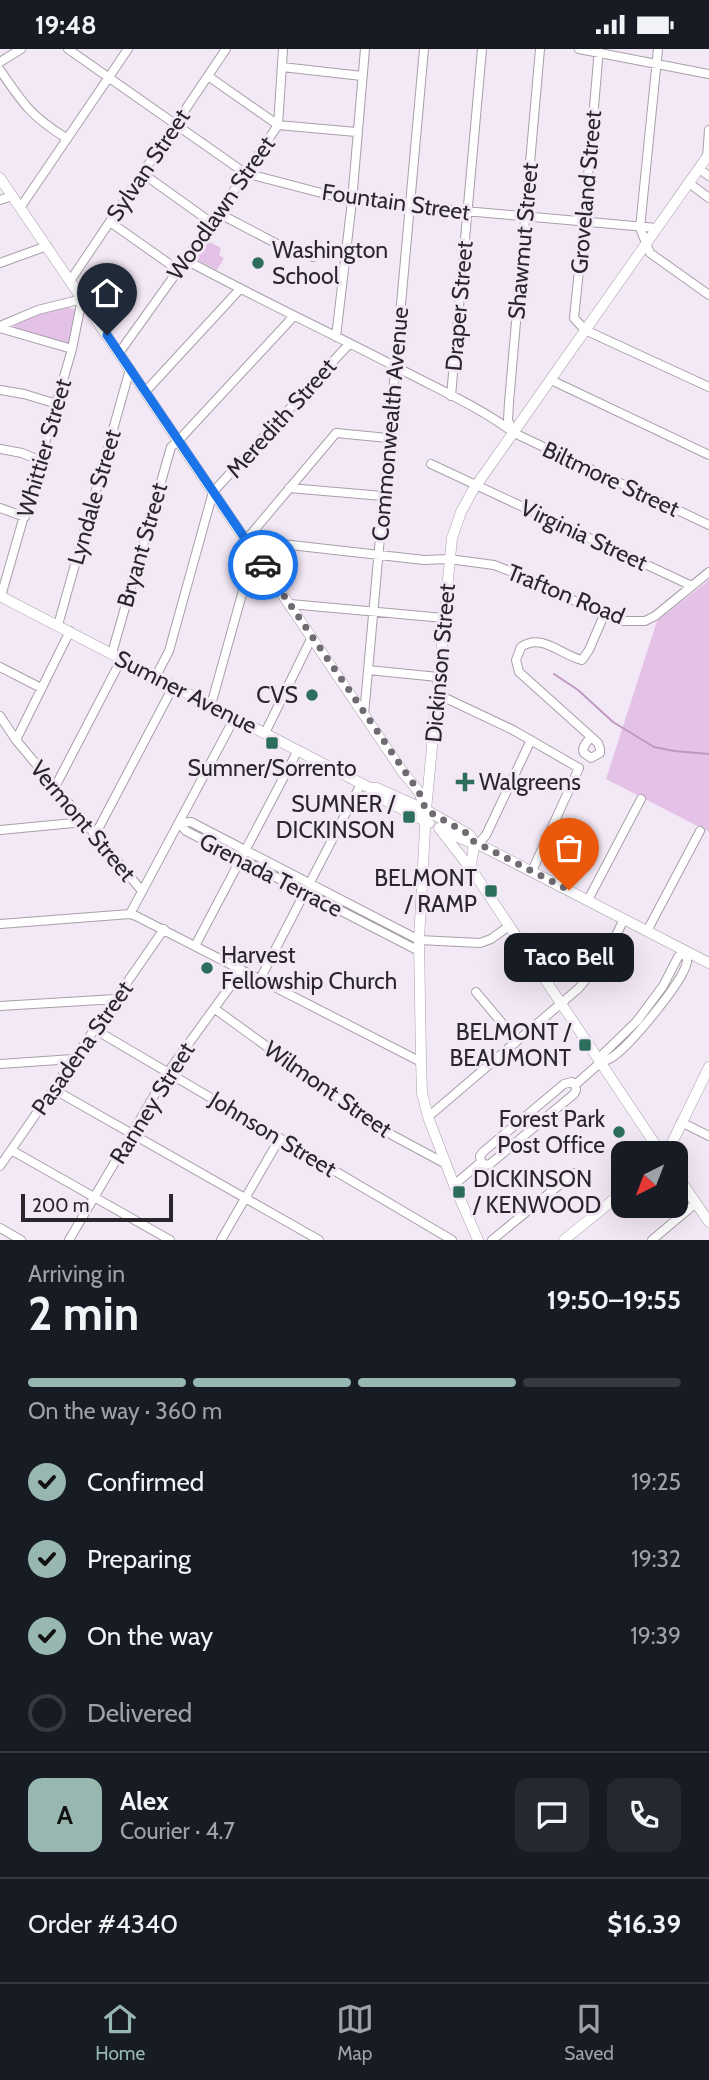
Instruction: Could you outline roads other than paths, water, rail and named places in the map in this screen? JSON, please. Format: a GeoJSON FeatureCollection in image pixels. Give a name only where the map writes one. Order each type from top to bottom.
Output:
{"type":"FeatureCollection","features":[{"type":"Feature","properties":{"kind":"main road","name":"Dickinson Street"},"geometry":{"type":"LineString","coordinates":[[478,1240],[428,1117],[423,1098],[421,1062],[419,946],[426,810],[449,559],[456,523],[476,486],[708,156]]}},
{"type":"Feature","properties":{"kind":"main road"},"geometry":{"type":"LineString","coordinates":[[0,178],[402,771],[419,792],[426,810]]}},
{"type":"Feature","properties":{"kind":"main road","name":"Sumner Avenue"},"geometry":{"type":"LineString","coordinates":[[0,596],[366,786],[375,795],[426,810],[470,835],[475,844]]}},
{"type":"Feature","properties":{"kind":"main road"},"geometry":{"type":"LineString","coordinates":[[398,802],[404,787],[402,771]]}},
{"type":"Feature","properties":{"kind":"main road","name":"Sumner Avenue"},"geometry":{"type":"LineString","coordinates":[[398,802],[426,822],[532,871],[709,963]]}},
{"type":"Feature","properties":{"kind":"main road"},"geometry":{"type":"LineString","coordinates":[[439,828],[474,873],[653,1141]]}},
{"type":"Feature","properties":{"kind":"main road"},"geometry":{"type":"LineString","coordinates":[[462,858],[468,847],[475,844]]}},
{"type":"Feature","properties":{"kind":"main road"},"geometry":{"type":"LineString","coordinates":[[474,873],[470,862],[475,844]]}},
{"type":"Feature","properties":{"kind":"main road"},"geometry":{"type":"LineString","coordinates":[[672,1141],[709,1067]]}},
{"type":"Feature","properties":{"kind":"main road"},"geometry":{"type":"LineString","coordinates":[[688,1191],[709,1222]]}},
{"type":"Feature","properties":{"kind":"main road"},"geometry":{"type":"LineString","coordinates":[[564,1240],[611,1202]]}},
{"type":"Feature","properties":{"kind":"street"},"geometry":{"type":"LineString","coordinates":[[0,62],[21,49]]}},
{"type":"Feature","properties":{"kind":"street","name":"Fountain Street"},"geometry":{"type":"LineString","coordinates":[[68,49],[245,173],[352,201],[657,228]]}},
{"type":"Feature","properties":{"kind":"street"},"geometry":{"type":"LineString","coordinates":[[20,208],[128,49]]}},
{"type":"Feature","properties":{"kind":"street","name":"Sylvan Street"},"geometry":{"type":"LineString","coordinates":[[70,281],[226,49]]}},
{"type":"Feature","properties":{"kind":"street","name":"Woodlawn Street"},"geometry":{"type":"LineString","coordinates":[[119,352],[212,223],[278,125],[282,49]]}},
{"type":"Feature","properties":{"kind":"street"},"geometry":{"type":"LineString","coordinates":[[336,337],[352,201],[365,49]]}},
{"type":"Feature","properties":{"kind":"street","name":"Commonwealth Avenue"},"geometry":{"type":"LineString","coordinates":[[364,715],[424,49]]}},
{"type":"Feature","properties":{"kind":"street","name":"Draper Street"},"geometry":{"type":"LineString","coordinates":[[451,396],[482,49]]}},
{"type":"Feature","properties":{"kind":"street","name":"Shawmut Street"},"geometry":{"type":"LineString","coordinates":[[514,433],[508,420],[509,402],[540,49]]}},
{"type":"Feature","properties":{"kind":"street"},"geometry":{"type":"LineString","coordinates":[[579,49],[709,75]]}},
{"type":"Feature","properties":{"kind":"street"},"geometry":{"type":"LineString","coordinates":[[658,49],[640,228],[650,253],[709,295]]}},
{"type":"Feature","properties":{"kind":"street","name":"Groveland Street"},"geometry":{"type":"LineString","coordinates":[[585,330],[574,318],[598,51]]}},
{"type":"Feature","properties":{"kind":"street"},"geometry":{"type":"LineString","coordinates":[[282,68],[362,76]]}},
{"type":"Feature","properties":{"kind":"street"},"geometry":{"type":"LineString","coordinates":[[0,70],[29,111],[66,138]]}},
{"type":"Feature","properties":{"kind":"street"},"geometry":{"type":"LineString","coordinates":[[208,76],[278,125],[356,132]]}},
{"type":"Feature","properties":{"kind":"street"},"geometry":{"type":"LineString","coordinates":[[708,156],[709,130]]}},
{"type":"Feature","properties":{"kind":"street"},"geometry":{"type":"LineString","coordinates":[[699,169],[709,176]]}},
{"type":"Feature","properties":{"kind":"street"},"geometry":{"type":"LineString","coordinates":[[142,173],[212,223]]}},
{"type":"Feature","properties":{"kind":"street"},"geometry":{"type":"LineString","coordinates":[[689,183],[709,198]]}},
{"type":"Feature","properties":{"kind":"street"},"geometry":{"type":"LineString","coordinates":[[0,200],[12,196]]}},
{"type":"Feature","properties":{"kind":"street"},"geometry":{"type":"LineString","coordinates":[[218,213],[283,247],[313,257]]}},
{"type":"Feature","properties":{"kind":"street"},"geometry":{"type":"LineString","coordinates":[[110,222],[178,270]]}},
{"type":"Feature","properties":{"kind":"street"},"geometry":{"type":"LineString","coordinates":[[0,263],[47,246]]}},
{"type":"Feature","properties":{"kind":"street","name":"Biltmore Street"},"geometry":{"type":"LineString","coordinates":[[186,260],[451,396],[514,433],[709,525]]}},
{"type":"Feature","properties":{"kind":"street"},"geometry":{"type":"LineString","coordinates":[[145,392],[240,289]]}},
{"type":"Feature","properties":{"kind":"street"},"geometry":{"type":"LineString","coordinates":[[0,327],[38,310],[82,299]]}},
{"type":"Feature","properties":{"kind":"street","name":"Whittier Street"},"geometry":{"type":"LineString","coordinates":[[0,596],[57,404],[82,299]]}},
{"type":"Feature","properties":{"kind":"street","name":"Bryant Street"},"geometry":{"type":"LineString","coordinates":[[55,787],[117,656],[171,447],[293,317]]}},
{"type":"Feature","properties":{"kind":"street"},"geometry":{"type":"LineString","coordinates":[[0,327],[72,349]]}},
{"type":"Feature","properties":{"kind":"street"},"geometry":{"type":"LineString","coordinates":[[585,330],[709,387]]}},
{"type":"Feature","properties":{"kind":"street","name":"Meredith Street"},"geometry":{"type":"LineString","coordinates":[[213,492],[349,344]]}},
{"type":"Feature","properties":{"kind":"street","name":"Lyndale Street"},"geometry":{"type":"LineString","coordinates":[[58,625],[130,369]]}},
{"type":"Feature","properties":{"kind":"street"},"geometry":{"type":"LineString","coordinates":[[551,380],[709,455]]}},
{"type":"Feature","properties":{"kind":"street"},"geometry":{"type":"LineString","coordinates":[[0,390],[57,404]]}},
{"type":"Feature","properties":{"kind":"street"},"geometry":{"type":"LineString","coordinates":[[246,540],[336,433],[388,438]]}},
{"type":"Feature","properties":{"kind":"street"},"geometry":{"type":"LineString","coordinates":[[0,449],[22,453],[41,461]]}},
{"type":"Feature","properties":{"kind":"street","name":"Virginia Street"},"geometry":{"type":"LineString","coordinates":[[431,464],[692,586]]}},
{"type":"Feature","properties":{"kind":"street"},"geometry":{"type":"LineString","coordinates":[[289,488],[383,496]]}},
{"type":"Feature","properties":{"kind":"street"},"geometry":{"type":"LineString","coordinates":[[156,676],[169,651],[213,492]]}},
{"type":"Feature","properties":{"kind":"street"},"geometry":{"type":"LineString","coordinates":[[0,508],[25,517]]}},
{"type":"Feature","properties":{"kind":"street","name":"Trafton Road"},"geometry":{"type":"LineString","coordinates":[[246,540],[424,560],[476,562],[506,569],[604,615],[628,622],[648,620],[709,572]]}},
{"type":"Feature","properties":{"kind":"street"},"geometry":{"type":"LineString","coordinates":[[211,705],[254,551]]}},
{"type":"Feature","properties":{"kind":"street"},"geometry":{"type":"LineString","coordinates":[[290,604],[444,618]]}},
{"type":"Feature","properties":{"kind":"street"},"geometry":{"type":"LineString","coordinates":[[592,737],[522,676],[516,660],[521,647],[534,641],[582,660],[604,615]]}},
{"type":"Feature","properties":{"kind":"street"},"geometry":{"type":"LineString","coordinates":[[16,740],[70,631]]}},
{"type":"Feature","properties":{"kind":"street"},"geometry":{"type":"LineString","coordinates":[[265,733],[312,637]]}},
{"type":"Feature","properties":{"kind":"street"},"geometry":{"type":"LineString","coordinates":[[0,667],[41,688]]}},
{"type":"Feature","properties":{"kind":"street"},"geometry":{"type":"LineString","coordinates":[[368,670],[438,677]]}},
{"type":"Feature","properties":{"kind":"street"},"geometry":{"type":"LineString","coordinates":[[95,835],[173,685]]}},
{"type":"Feature","properties":{"kind":"street"},"geometry":{"type":"LineString","coordinates":[[437,694],[531,740],[579,768],[532,871]]}},
{"type":"Feature","properties":{"kind":"street","name":"Vermont Street"},"geometry":{"type":"LineString","coordinates":[[0,716],[16,740],[142,891]]}},
{"type":"Feature","properties":{"kind":"street"},"geometry":{"type":"LineString","coordinates":[[130,914],[234,717]]}},
{"type":"Feature","properties":{"kind":"street"},"geometry":{"type":"LineString","coordinates":[[475,844],[486,835],[531,740]]}},
{"type":"Feature","properties":{"kind":"street"},"geometry":{"type":"LineString","coordinates":[[195,946],[298,750]]}},
{"type":"Feature","properties":{"kind":"street"},"geometry":{"type":"LineString","coordinates":[[260,979],[309,883],[366,786]]}},
{"type":"Feature","properties":{"kind":"street"},"geometry":{"type":"LineString","coordinates":[[588,900],[641,799]]}},
{"type":"Feature","properties":{"kind":"street"},"geometry":{"type":"LineString","coordinates":[[0,830],[84,822]]}},
{"type":"Feature","properties":{"kind":"street","name":"Grenada Terrace"},"geometry":{"type":"LineString","coordinates":[[179,823],[191,822],[309,883],[419,946]]}},
{"type":"Feature","properties":{"kind":"street","name":"Grenada Terrace"},"geometry":{"type":"LineString","coordinates":[[179,823],[186,831],[240,860],[419,946]]}},
{"type":"Feature","properties":{"kind":"street"},"geometry":{"type":"LineString","coordinates":[[648,931],[701,831]]}},
{"type":"Feature","properties":{"kind":"street"},"geometry":{"type":"LineString","coordinates":[[0,923],[130,914],[421,1062]]}},
{"type":"Feature","properties":{"kind":"street"},"geometry":{"type":"LineString","coordinates":[[428,1117],[579,988],[599,964],[624,919]]}},
{"type":"Feature","properties":{"kind":"street"},"geometry":{"type":"LineString","coordinates":[[419,946],[478,944],[509,926]]}},
{"type":"Feature","properties":{"kind":"street","name":"Pasadena Street"},"geometry":{"type":"LineString","coordinates":[[0,1166],[164,929]]}},
{"type":"Feature","properties":{"kind":"street"},"geometry":{"type":"LineString","coordinates":[[575,1085],[601,1062],[610,1060],[633,1039],[649,1013],[670,992],[686,964],[686,951]]}},
{"type":"Feature","properties":{"kind":"street","name":"Ranney Street"},"geometry":{"type":"LineString","coordinates":[[69,1240],[168,1072],[242,970]]}},
{"type":"Feature","properties":{"kind":"street"},"geometry":{"type":"LineString","coordinates":[[476,992],[517,1041]]}},
{"type":"Feature","properties":{"kind":"street"},"geometry":{"type":"LineString","coordinates":[[0,1006],[116,999]]}},
{"type":"Feature","properties":{"kind":"street","name":"Wilmont Street"},"geometry":{"type":"LineString","coordinates":[[215,1009],[360,1114],[446,1164]]}},
{"type":"Feature","properties":{"kind":"street","name":"Johnson Street"},"geometry":{"type":"LineString","coordinates":[[94,1029],[452,1240]]}},
{"type":"Feature","properties":{"kind":"street"},"geometry":{"type":"LineString","coordinates":[[0,1064],[73,1059]]}},
{"type":"Feature","properties":{"kind":"street"},"geometry":{"type":"LineString","coordinates":[[481,1162],[480,1156],[484,1152],[564,1084],[572,1082],[575,1085]]}},
{"type":"Feature","properties":{"kind":"street"},"geometry":{"type":"LineString","coordinates":[[481,1162],[486,1165],[494,1161],[574,1094],[575,1085]]}},
{"type":"Feature","properties":{"kind":"street"},"geometry":{"type":"LineString","coordinates":[[52,1089],[318,1240]]}},
{"type":"Feature","properties":{"kind":"street"},"geometry":{"type":"LineString","coordinates":[[681,1122],[709,1136]]}},
{"type":"Feature","properties":{"kind":"street"},"geometry":{"type":"LineString","coordinates":[[222,1240],[280,1138]]}},
{"type":"Feature","properties":{"kind":"street"},"geometry":{"type":"LineString","coordinates":[[11,1150],[170,1240]]}},
{"type":"Feature","properties":{"kind":"street"},"geometry":{"type":"LineString","coordinates":[[454,1185],[481,1162]]}},
{"type":"Feature","properties":{"kind":"street"},"geometry":{"type":"LineString","coordinates":[[492,1240],[574,1173]]}},
{"type":"Feature","properties":{"kind":"street"},"geometry":{"type":"LineString","coordinates":[[652,1240],[696,1203]]}},
{"type":"Feature","properties":{"kind":"street"},"geometry":{"type":"LineString","coordinates":[[0,1228],[21,1240]]}},
{"type":"Feature","properties":{"kind":"waterway"},"geometry":{"type":"LineString","coordinates":[[554,674],[578,690],[613,722],[654,747],[709,754]]}},
{"type":"Feature","properties":{"kind":"place","name":"Washington School"},"geometry":{"type":"Point","coordinates":[258,263]}},
{"type":"Feature","properties":{"kind":"place","name":"CVS"},"geometry":{"type":"Point","coordinates":[312,695]}},
{"type":"Feature","properties":{"kind":"place","name":"Sumner/Sorrento"},"geometry":{"type":"Point","coordinates":[272,743]}},
{"type":"Feature","properties":{"kind":"place","name":"Walgreens"},"geometry":{"type":"Point","coordinates":[465,782]}},
{"type":"Feature","properties":{"kind":"place","name":"SUMNER / DICKINSON"},"geometry":{"type":"Point","coordinates":[409,817]}},
{"type":"Feature","properties":{"kind":"place","name":"Taco Bell"},"geometry":{"type":"Point","coordinates":[569,890]}},
{"type":"Feature","properties":{"kind":"place","name":"BELMONT / RAMP"},"geometry":{"type":"Point","coordinates":[491,891]}},
{"type":"Feature","properties":{"kind":"place","name":"Harvest Fellowship Church"},"geometry":{"type":"Point","coordinates":[207,968]}},
{"type":"Feature","properties":{"kind":"place","name":"BELMONT / BEAUMONT"},"geometry":{"type":"Point","coordinates":[585,1045]}},
{"type":"Feature","properties":{"kind":"place","name":"Forest Park Post Office"},"geometry":{"type":"Point","coordinates":[619,1132]}},
{"type":"Feature","properties":{"kind":"place","name":"DICKINSON / KENWOOD"},"geometry":{"type":"Point","coordinates":[459,1192]}}]}
